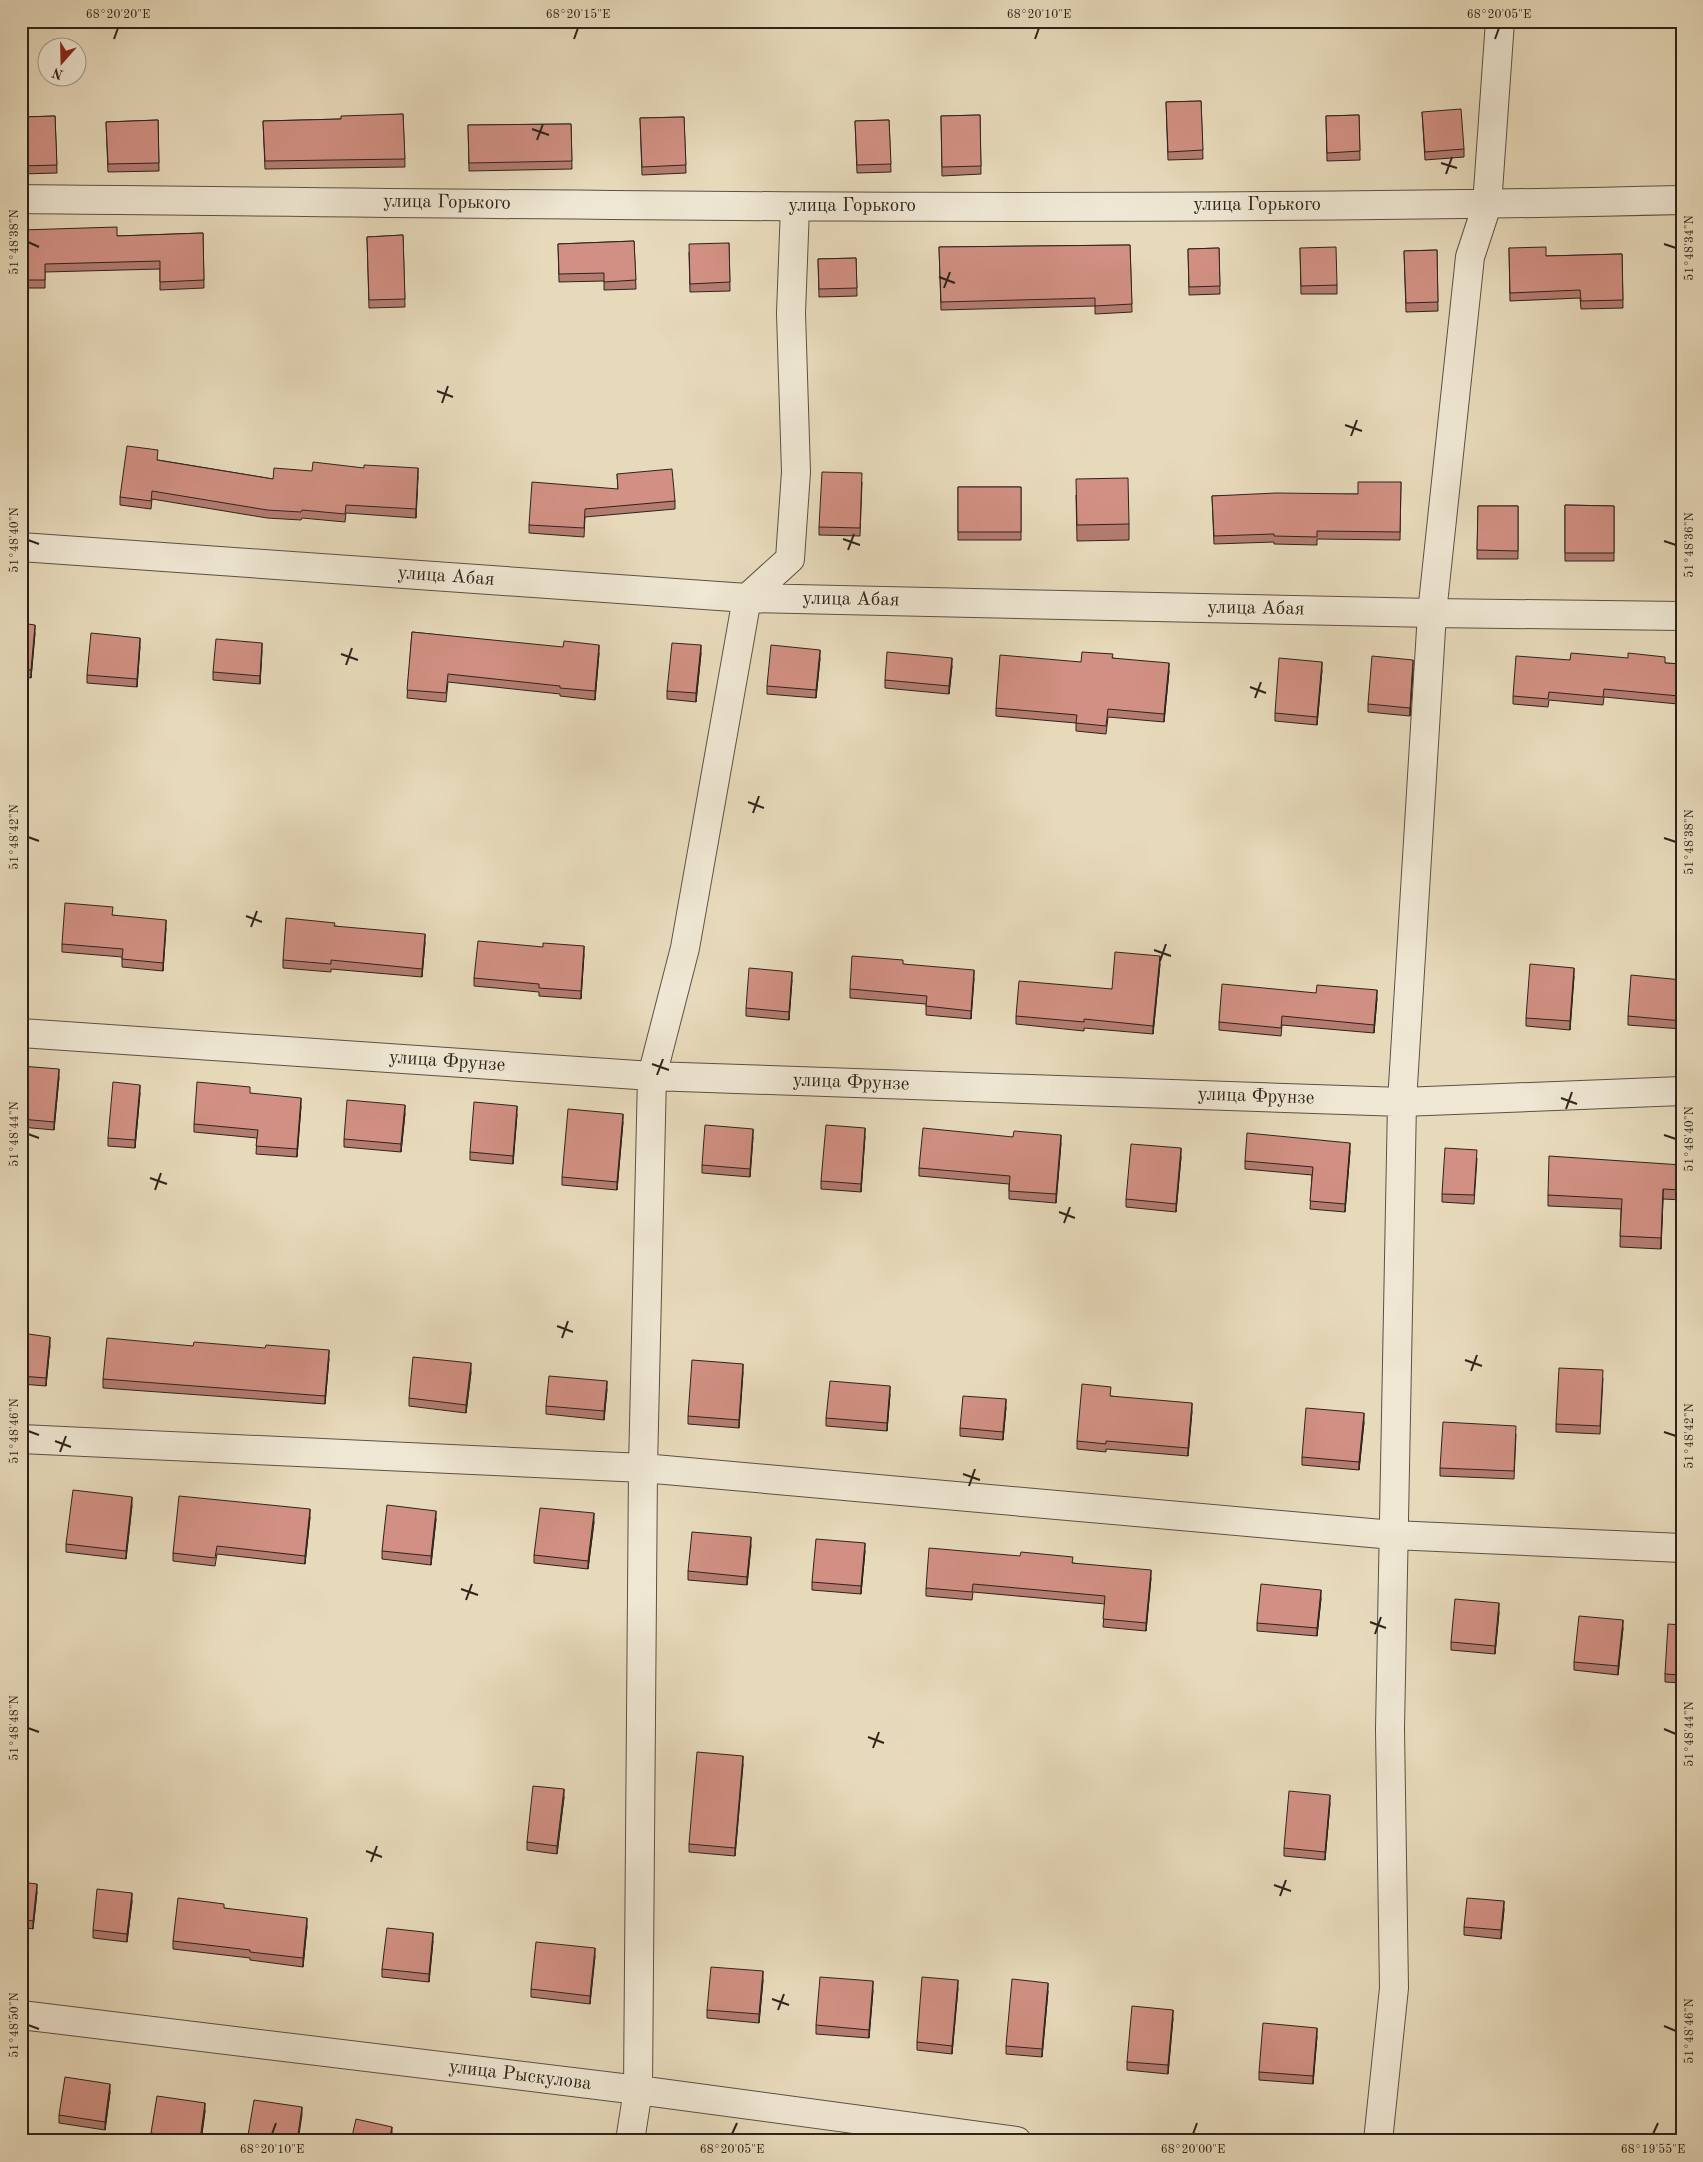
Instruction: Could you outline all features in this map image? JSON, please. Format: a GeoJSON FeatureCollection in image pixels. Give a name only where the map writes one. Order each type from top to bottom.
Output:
{"type":"FeatureCollection","features":[{"type":"Feature","properties":{"kind":"street"},"geometry":{"type":"LineString","coordinates":[[1378,2141],[1394,1988],[1390,1729],[1402,1102],[1432,613],[1470,257],[1487,205],[1500,21]]}},
{"type":"Feature","properties":{"kind":"street","name":"улица Горького"},"geometry":{"type":"LineString","coordinates":[[21,200],[795,206],[1487,205],[1682,200]]}},
{"type":"Feature","properties":{"kind":"street"},"geometry":{"type":"LineString","coordinates":[[630,2141],[638,2090],[643,1468],[652,1076],[685,948],[747,598],[790,559],[796,472],[791,313],[795,206]]}},
{"type":"Feature","properties":{"kind":"street","name":"улица Абая"},"geometry":{"type":"LineString","coordinates":[[21,546],[747,598],[1432,613],[1682,616]]}},
{"type":"Feature","properties":{"kind":"street","name":"улица Фрунзе"},"geometry":{"type":"LineString","coordinates":[[21,1033],[652,1076],[1402,1102],[1682,1091]]}},
{"type":"Feature","properties":{"kind":"street"},"geometry":{"type":"LineString","coordinates":[[21,1439],[643,1468],[1393,1535],[1682,1548]]}},
{"type":"Feature","properties":{"kind":"street","name":"улица Рыскулова"},"geometry":{"type":"LineString","coordinates":[[21,2015],[638,2090],[1017,2141]]}},
{"type":"Feature","properties":{"kind":"building"},"geometry":{"type":"Polygon","coordinates":[[[1201,101],[1203,150],[1168,152],[1166,102],[1201,101]]]}},
{"type":"Feature","properties":{"kind":"building"},"geometry":{"type":"Polygon","coordinates":[[[1461,109],[1464,149],[1425,152],[1422,112],[1461,109]]]}},
{"type":"Feature","properties":{"kind":"building"},"geometry":{"type":"Polygon","coordinates":[[[403,114],[405,159],[265,161],[263,121],[341,119],[341,116],[403,114]]]}},
{"type":"Feature","properties":{"kind":"building"},"geometry":{"type":"Polygon","coordinates":[[[980,115],[981,166],[942,167],[941,116],[980,115]]]}},
{"type":"Feature","properties":{"kind":"building"},"geometry":{"type":"Polygon","coordinates":[[[1359,115],[1360,151],[1327,153],[1326,116],[1359,115]]]}},
{"type":"Feature","properties":{"kind":"building"},"geometry":{"type":"Polygon","coordinates":[[[55,116],[57,165],[21,166],[21,117],[55,116]]]}},
{"type":"Feature","properties":{"kind":"building"},"geometry":{"type":"Polygon","coordinates":[[[684,117],[686,165],[642,167],[640,118],[684,117]]]}},
{"type":"Feature","properties":{"kind":"building"},"geometry":{"type":"Polygon","coordinates":[[[158,120],[159,163],[108,164],[106,122],[158,120]]]}},
{"type":"Feature","properties":{"kind":"building"},"geometry":{"type":"Polygon","coordinates":[[[889,120],[891,164],[857,165],[855,121],[889,120]]]}},
{"type":"Feature","properties":{"kind":"building"},"geometry":{"type":"Polygon","coordinates":[[[571,124],[572,161],[469,163],[468,125],[571,124]]]}},
{"type":"Feature","properties":{"kind":"building"},"geometry":{"type":"Polygon","coordinates":[[[117,227],[117,236],[203,233],[204,280],[160,282],[160,261],[45,264],[45,280],[21,280],[21,230],[117,227]]]}},
{"type":"Feature","properties":{"kind":"building"},"geometry":{"type":"Polygon","coordinates":[[[403,235],[405,299],[369,300],[367,237],[403,235]]]}},
{"type":"Feature","properties":{"kind":"building"},"geometry":{"type":"Polygon","coordinates":[[[634,241],[636,280],[604,282],[604,273],[559,274],[558,244],[634,241]]]}},
{"type":"Feature","properties":{"kind":"building"},"geometry":{"type":"Polygon","coordinates":[[[729,243],[730,282],[690,284],[689,244],[729,243]]]}},
{"type":"Feature","properties":{"kind":"building"},"geometry":{"type":"Polygon","coordinates":[[[1130,245],[1132,304],[1095,306],[1095,298],[941,302],[939,247],[1130,245]]]}},
{"type":"Feature","properties":{"kind":"building"},"geometry":{"type":"Polygon","coordinates":[[[1336,247],[1337,285],[1301,286],[1300,248],[1336,247]]]}},
{"type":"Feature","properties":{"kind":"building"},"geometry":{"type":"Polygon","coordinates":[[[1546,247],[1546,256],[1622,254],[1623,300],[1581,301],[1580,290],[1510,293],[1509,248],[1546,247]]]}},
{"type":"Feature","properties":{"kind":"building"},"geometry":{"type":"Polygon","coordinates":[[[1219,248],[1220,286],[1189,287],[1188,249],[1219,248]]]}},
{"type":"Feature","properties":{"kind":"building"},"geometry":{"type":"Polygon","coordinates":[[[1437,250],[1438,302],[1406,303],[1404,251],[1437,250]]]}},
{"type":"Feature","properties":{"kind":"building"},"geometry":{"type":"Polygon","coordinates":[[[856,258],[857,288],[819,289],[818,259],[856,258]]]}},
{"type":"Feature","properties":{"kind":"building"},"geometry":{"type":"Polygon","coordinates":[[[127,446],[158,450],[157,460],[273,479],[274,468],[312,471],[313,462],[364,468],[364,465],[418,468],[416,509],[346,505],[345,514],[302,510],[301,512],[267,510],[152,491],[151,501],[120,497],[127,446]]]}},
{"type":"Feature","properties":{"kind":"building"},"geometry":{"type":"Polygon","coordinates":[[[672,469],[675,501],[585,509],[584,528],[529,525],[532,482],[618,489],[617,474],[672,469]]]}},
{"type":"Feature","properties":{"kind":"building"},"geometry":{"type":"Polygon","coordinates":[[[822,472],[862,473],[860,528],[819,527],[822,472]]]}},
{"type":"Feature","properties":{"kind":"building"},"geometry":{"type":"Polygon","coordinates":[[[1128,478],[1129,524],[1077,525],[1076,479],[1128,478]]]}},
{"type":"Feature","properties":{"kind":"building"},"geometry":{"type":"Polygon","coordinates":[[[1358,482],[1401,482],[1400,532],[1317,531],[1317,537],[1274,536],[1274,534],[1214,536],[1212,496],[1276,493],[1358,494],[1358,482]]]}},
{"type":"Feature","properties":{"kind":"building"},"geometry":{"type":"Polygon","coordinates":[[[958,487],[1021,487],[1021,532],[958,532],[958,487]]]}},
{"type":"Feature","properties":{"kind":"building"},"geometry":{"type":"Polygon","coordinates":[[[1565,505],[1614,506],[1614,553],[1565,553],[1565,505]]]}},
{"type":"Feature","properties":{"kind":"building"},"geometry":{"type":"Polygon","coordinates":[[[1478,506],[1518,506],[1518,551],[1477,550],[1478,506]]]}},
{"type":"Feature","properties":{"kind":"building"},"geometry":{"type":"Polygon","coordinates":[[[21,623],[35,625],[31,670],[21,669],[21,623]]]}},
{"type":"Feature","properties":{"kind":"building"},"geometry":{"type":"Polygon","coordinates":[[[412,632],[563,647],[564,641],[599,645],[595,691],[448,674],[446,693],[407,690],[412,632]]]}},
{"type":"Feature","properties":{"kind":"building"},"geometry":{"type":"Polygon","coordinates":[[[91,633],[140,638],[137,679],[87,675],[91,633]]]}},
{"type":"Feature","properties":{"kind":"building"},"geometry":{"type":"Polygon","coordinates":[[[216,639],[262,643],[260,676],[213,672],[216,639]]]}},
{"type":"Feature","properties":{"kind":"building"},"geometry":{"type":"Polygon","coordinates":[[[672,643],[701,645],[696,693],[667,691],[672,643]]]}},
{"type":"Feature","properties":{"kind":"building"},"geometry":{"type":"Polygon","coordinates":[[[771,645],[820,650],[816,690],[767,686],[771,645]]]}},
{"type":"Feature","properties":{"kind":"building"},"geometry":{"type":"Polygon","coordinates":[[[887,652],[952,658],[949,686],[885,680],[887,652]]]}},
{"type":"Feature","properties":{"kind":"building"},"geometry":{"type":"Polygon","coordinates":[[[1082,652],[1113,654],[1112,658],[1169,663],[1164,714],[1108,709],[1106,726],[1076,723],[1077,715],[996,708],[1000,655],[1081,662],[1082,652]]]}},
{"type":"Feature","properties":{"kind":"building"},"geometry":{"type":"Polygon","coordinates":[[[1571,653],[1628,658],[1628,653],[1665,657],[1665,663],[1682,664],[1682,706],[1678,705],[1679,696],[1604,689],[1603,697],[1549,692],[1548,699],[1513,696],[1516,656],[1570,660],[1571,653]]]}},
{"type":"Feature","properties":{"kind":"building"},"geometry":{"type":"Polygon","coordinates":[[[1372,656],[1413,660],[1410,708],[1368,704],[1372,656]]]}},
{"type":"Feature","properties":{"kind":"building"},"geometry":{"type":"Polygon","coordinates":[[[1279,658],[1322,662],[1317,717],[1275,713],[1279,658]]]}},
{"type":"Feature","properties":{"kind":"building"},"geometry":{"type":"Polygon","coordinates":[[[65,903],[113,907],[112,915],[166,920],[163,963],[122,959],[123,949],[62,944],[65,903]]]}},
{"type":"Feature","properties":{"kind":"building"},"geometry":{"type":"Polygon","coordinates":[[[286,918],[335,923],[334,926],[425,934],[422,969],[331,960],[331,964],[283,960],[286,918]]]}},
{"type":"Feature","properties":{"kind":"building"},"geometry":{"type":"Polygon","coordinates":[[[478,941],[543,947],[543,943],[584,946],[581,991],[539,988],[539,984],[474,978],[478,941]]]}},
{"type":"Feature","properties":{"kind":"building"},"geometry":{"type":"Polygon","coordinates":[[[1115,952],[1160,956],[1153,1026],[1084,1019],[1084,1022],[1016,1016],[1019,981],[1112,989],[1115,952]]]}},
{"type":"Feature","properties":{"kind":"building"},"geometry":{"type":"Polygon","coordinates":[[[852,956],[903,960],[903,964],[974,970],[971,1011],[926,1006],[927,996],[850,989],[852,956]]]}},
{"type":"Feature","properties":{"kind":"building"},"geometry":{"type":"Polygon","coordinates":[[[1530,964],[1574,968],[1570,1021],[1526,1018],[1530,964]]]}},
{"type":"Feature","properties":{"kind":"building"},"geometry":{"type":"Polygon","coordinates":[[[749,968],[792,972],[789,1012],[746,1008],[749,968]]]}},
{"type":"Feature","properties":{"kind":"building"},"geometry":{"type":"Polygon","coordinates":[[[1631,975],[1682,980],[1682,1021],[1628,1016],[1631,975]]]}},
{"type":"Feature","properties":{"kind":"building"},"geometry":{"type":"Polygon","coordinates":[[[1222,984],[1316,993],[1317,985],[1377,990],[1374,1025],[1282,1016],[1281,1028],[1219,1022],[1222,984]]]}},
{"type":"Feature","properties":{"kind":"building"},"geometry":{"type":"Polygon","coordinates":[[[21,1066],[59,1069],[54,1122],[21,1119],[21,1066]]]}},
{"type":"Feature","properties":{"kind":"building"},"geometry":{"type":"Polygon","coordinates":[[[113,1082],[140,1085],[135,1140],[108,1138],[113,1082]]]}},
{"type":"Feature","properties":{"kind":"building"},"geometry":{"type":"Polygon","coordinates":[[[197,1082],[250,1087],[250,1093],[301,1098],[297,1149],[256,1146],[258,1130],[194,1124],[197,1082]]]}},
{"type":"Feature","properties":{"kind":"building"},"geometry":{"type":"Polygon","coordinates":[[[347,1100],[405,1105],[401,1144],[344,1139],[347,1100]]]}},
{"type":"Feature","properties":{"kind":"building"},"geometry":{"type":"Polygon","coordinates":[[[474,1102],[517,1106],[513,1156],[470,1152],[474,1102]]]}},
{"type":"Feature","properties":{"kind":"building"},"geometry":{"type":"Polygon","coordinates":[[[568,1109],[623,1114],[617,1182],[562,1177],[568,1109]]]}},
{"type":"Feature","properties":{"kind":"building"},"geometry":{"type":"Polygon","coordinates":[[[705,1125],[753,1129],[750,1169],[702,1165],[705,1125]]]}},
{"type":"Feature","properties":{"kind":"building"},"geometry":{"type":"Polygon","coordinates":[[[826,1125],[865,1128],[861,1184],[821,1181],[826,1125]]]}},
{"type":"Feature","properties":{"kind":"building"},"geometry":{"type":"Polygon","coordinates":[[[923,1128],[1013,1137],[1014,1131],[1061,1135],[1056,1194],[1009,1191],[1010,1176],[919,1168],[923,1128]]]}},
{"type":"Feature","properties":{"kind":"building"},"geometry":{"type":"Polygon","coordinates":[[[1247,1133],[1350,1143],[1345,1204],[1310,1201],[1313,1167],[1245,1161],[1247,1133]]]}},
{"type":"Feature","properties":{"kind":"building"},"geometry":{"type":"Polygon","coordinates":[[[1131,1144],[1181,1148],[1176,1204],[1126,1199],[1131,1144]]]}},
{"type":"Feature","properties":{"kind":"building"},"geometry":{"type":"Polygon","coordinates":[[[1445,1148],[1477,1150],[1474,1195],[1442,1194],[1445,1148]]]}},
{"type":"Feature","properties":{"kind":"building"},"geometry":{"type":"Polygon","coordinates":[[[1549,1156],[1682,1165],[1682,1190],[1663,1189],[1661,1238],[1620,1236],[1622,1199],[1548,1195],[1549,1156]]]}},
{"type":"Feature","properties":{"kind":"building"},"geometry":{"type":"Polygon","coordinates":[[[21,1333],[50,1337],[46,1378],[21,1376],[21,1333]]]}},
{"type":"Feature","properties":{"kind":"building"},"geometry":{"type":"Polygon","coordinates":[[[107,1338],[193,1346],[194,1342],[265,1348],[266,1345],[329,1350],[325,1396],[103,1379],[107,1338]]]}},
{"type":"Feature","properties":{"kind":"building"},"geometry":{"type":"Polygon","coordinates":[[[413,1357],[471,1363],[466,1405],[409,1398],[413,1357]]]}},
{"type":"Feature","properties":{"kind":"building"},"geometry":{"type":"Polygon","coordinates":[[[692,1360],[743,1364],[739,1420],[688,1416],[692,1360]]]}},
{"type":"Feature","properties":{"kind":"building"},"geometry":{"type":"Polygon","coordinates":[[[1559,1368],[1603,1370],[1600,1426],[1556,1424],[1559,1368]]]}},
{"type":"Feature","properties":{"kind":"building"},"geometry":{"type":"Polygon","coordinates":[[[549,1376],[607,1381],[604,1411],[546,1406],[549,1376]]]}},
{"type":"Feature","properties":{"kind":"building"},"geometry":{"type":"Polygon","coordinates":[[[830,1381],[890,1386],[887,1423],[826,1418],[830,1381]]]}},
{"type":"Feature","properties":{"kind":"building"},"geometry":{"type":"Polygon","coordinates":[[[1082,1384],[1111,1387],[1110,1396],[1192,1403],[1188,1448],[1106,1441],[1106,1444],[1077,1441],[1082,1384]]]}},
{"type":"Feature","properties":{"kind":"building"},"geometry":{"type":"Polygon","coordinates":[[[963,1396],[1006,1399],[1003,1432],[960,1428],[963,1396]]]}},
{"type":"Feature","properties":{"kind":"building"},"geometry":{"type":"Polygon","coordinates":[[[1306,1408],[1364,1413],[1359,1462],[1302,1457],[1306,1408]]]}},
{"type":"Feature","properties":{"kind":"building"},"geometry":{"type":"Polygon","coordinates":[[[1443,1422],[1516,1426],[1514,1471],[1440,1468],[1443,1422]]]}},
{"type":"Feature","properties":{"kind":"building"},"geometry":{"type":"Polygon","coordinates":[[[73,1490],[132,1497],[126,1551],[66,1544],[73,1490]]]}},
{"type":"Feature","properties":{"kind":"building"},"geometry":{"type":"Polygon","coordinates":[[[179,1496],[310,1509],[305,1556],[217,1546],[215,1558],[173,1553],[179,1496]]]}},
{"type":"Feature","properties":{"kind":"building"},"geometry":{"type":"Polygon","coordinates":[[[387,1505],[436,1511],[431,1556],[382,1551],[387,1505]]]}},
{"type":"Feature","properties":{"kind":"building"},"geometry":{"type":"Polygon","coordinates":[[[540,1508],[594,1513],[588,1561],[534,1555],[540,1508]]]}},
{"type":"Feature","properties":{"kind":"building"},"geometry":{"type":"Polygon","coordinates":[[[692,1532],[751,1537],[747,1577],[688,1571],[692,1532]]]}},
{"type":"Feature","properties":{"kind":"building"},"geometry":{"type":"Polygon","coordinates":[[[816,1539],[865,1543],[861,1586],[812,1582],[816,1539]]]}},
{"type":"Feature","properties":{"kind":"building"},"geometry":{"type":"Polygon","coordinates":[[[929,1548],[1020,1556],[1021,1552],[1073,1557],[1072,1563],[1151,1570],[1146,1623],[1103,1619],[1105,1596],[973,1584],[972,1592],[926,1588],[929,1548]]]}},
{"type":"Feature","properties":{"kind":"building"},"geometry":{"type":"Polygon","coordinates":[[[1261,1584],[1321,1590],[1317,1628],[1257,1623],[1261,1584]]]}},
{"type":"Feature","properties":{"kind":"building"},"geometry":{"type":"Polygon","coordinates":[[[1455,1599],[1499,1603],[1495,1646],[1451,1642],[1455,1599]]]}},
{"type":"Feature","properties":{"kind":"building"},"geometry":{"type":"Polygon","coordinates":[[[1579,1616],[1623,1620],[1618,1666],[1574,1662],[1579,1616]]]}},
{"type":"Feature","properties":{"kind":"building"},"geometry":{"type":"Polygon","coordinates":[[[1668,1624],[1682,1625],[1682,1675],[1665,1674],[1668,1624]]]}},
{"type":"Feature","properties":{"kind":"building"},"geometry":{"type":"Polygon","coordinates":[[[697,1752],[743,1756],[735,1848],[689,1844],[697,1752]]]}},
{"type":"Feature","properties":{"kind":"building"},"geometry":{"type":"Polygon","coordinates":[[[533,1786],[564,1789],[557,1846],[527,1842],[533,1786]]]}},
{"type":"Feature","properties":{"kind":"building"},"geometry":{"type":"Polygon","coordinates":[[[1289,1791],[1330,1795],[1325,1852],[1284,1848],[1289,1791]]]}},
{"type":"Feature","properties":{"kind":"building"},"geometry":{"type":"Polygon","coordinates":[[[21,1882],[37,1884],[33,1921],[21,1919],[21,1882]]]}},
{"type":"Feature","properties":{"kind":"building"},"geometry":{"type":"Polygon","coordinates":[[[97,1889],[132,1893],[127,1934],[93,1930],[97,1889]]]}},
{"type":"Feature","properties":{"kind":"building"},"geometry":{"type":"Polygon","coordinates":[[[178,1898],[224,1904],[224,1908],[307,1918],[303,1958],[173,1941],[178,1898]]]}},
{"type":"Feature","properties":{"kind":"building"},"geometry":{"type":"Polygon","coordinates":[[[1467,1898],[1504,1901],[1501,1930],[1464,1927],[1467,1898]]]}},
{"type":"Feature","properties":{"kind":"building"},"geometry":{"type":"Polygon","coordinates":[[[387,1928],[433,1933],[429,1974],[382,1969],[387,1928]]]}},
{"type":"Feature","properties":{"kind":"building"},"geometry":{"type":"Polygon","coordinates":[[[536,1942],[595,1948],[590,1996],[531,1989],[536,1942]]]}},
{"type":"Feature","properties":{"kind":"building"},"geometry":{"type":"Polygon","coordinates":[[[711,1967],[763,1971],[759,2014],[707,2010],[711,1967]]]}},
{"type":"Feature","properties":{"kind":"building"},"geometry":{"type":"Polygon","coordinates":[[[820,1977],[873,1981],[869,2030],[816,2025],[820,1977]]]}},
{"type":"Feature","properties":{"kind":"building"},"geometry":{"type":"Polygon","coordinates":[[[922,1977],[958,1980],[952,2046],[917,2042],[922,1977]]]}},
{"type":"Feature","properties":{"kind":"building"},"geometry":{"type":"Polygon","coordinates":[[[1012,1979],[1048,1983],[1042,2049],[1006,2046],[1012,1979]]]}},
{"type":"Feature","properties":{"kind":"building"},"geometry":{"type":"Polygon","coordinates":[[[1132,2006],[1173,2010],[1168,2065],[1127,2062],[1132,2006]]]}},
{"type":"Feature","properties":{"kind":"building"},"geometry":{"type":"Polygon","coordinates":[[[1263,2023],[1317,2028],[1313,2076],[1259,2072],[1263,2023]]]}},
{"type":"Feature","properties":{"kind":"building"},"geometry":{"type":"Polygon","coordinates":[[[65,2077],[110,2084],[105,2122],[59,2115],[65,2077]]]}},
{"type":"Feature","properties":{"kind":"building"},"geometry":{"type":"Polygon","coordinates":[[[157,2096],[205,2103],[200,2140],[151,2133],[157,2096]]]}},
{"type":"Feature","properties":{"kind":"building"},"geometry":{"type":"Polygon","coordinates":[[[254,2100],[302,2107],[297,2141],[247,2141],[254,2100]]]}},
{"type":"Feature","properties":{"kind":"building"},"geometry":{"type":"Polygon","coordinates":[[[356,2119],[392,2127],[389,2141],[351,2141],[356,2119]]]}}]}
